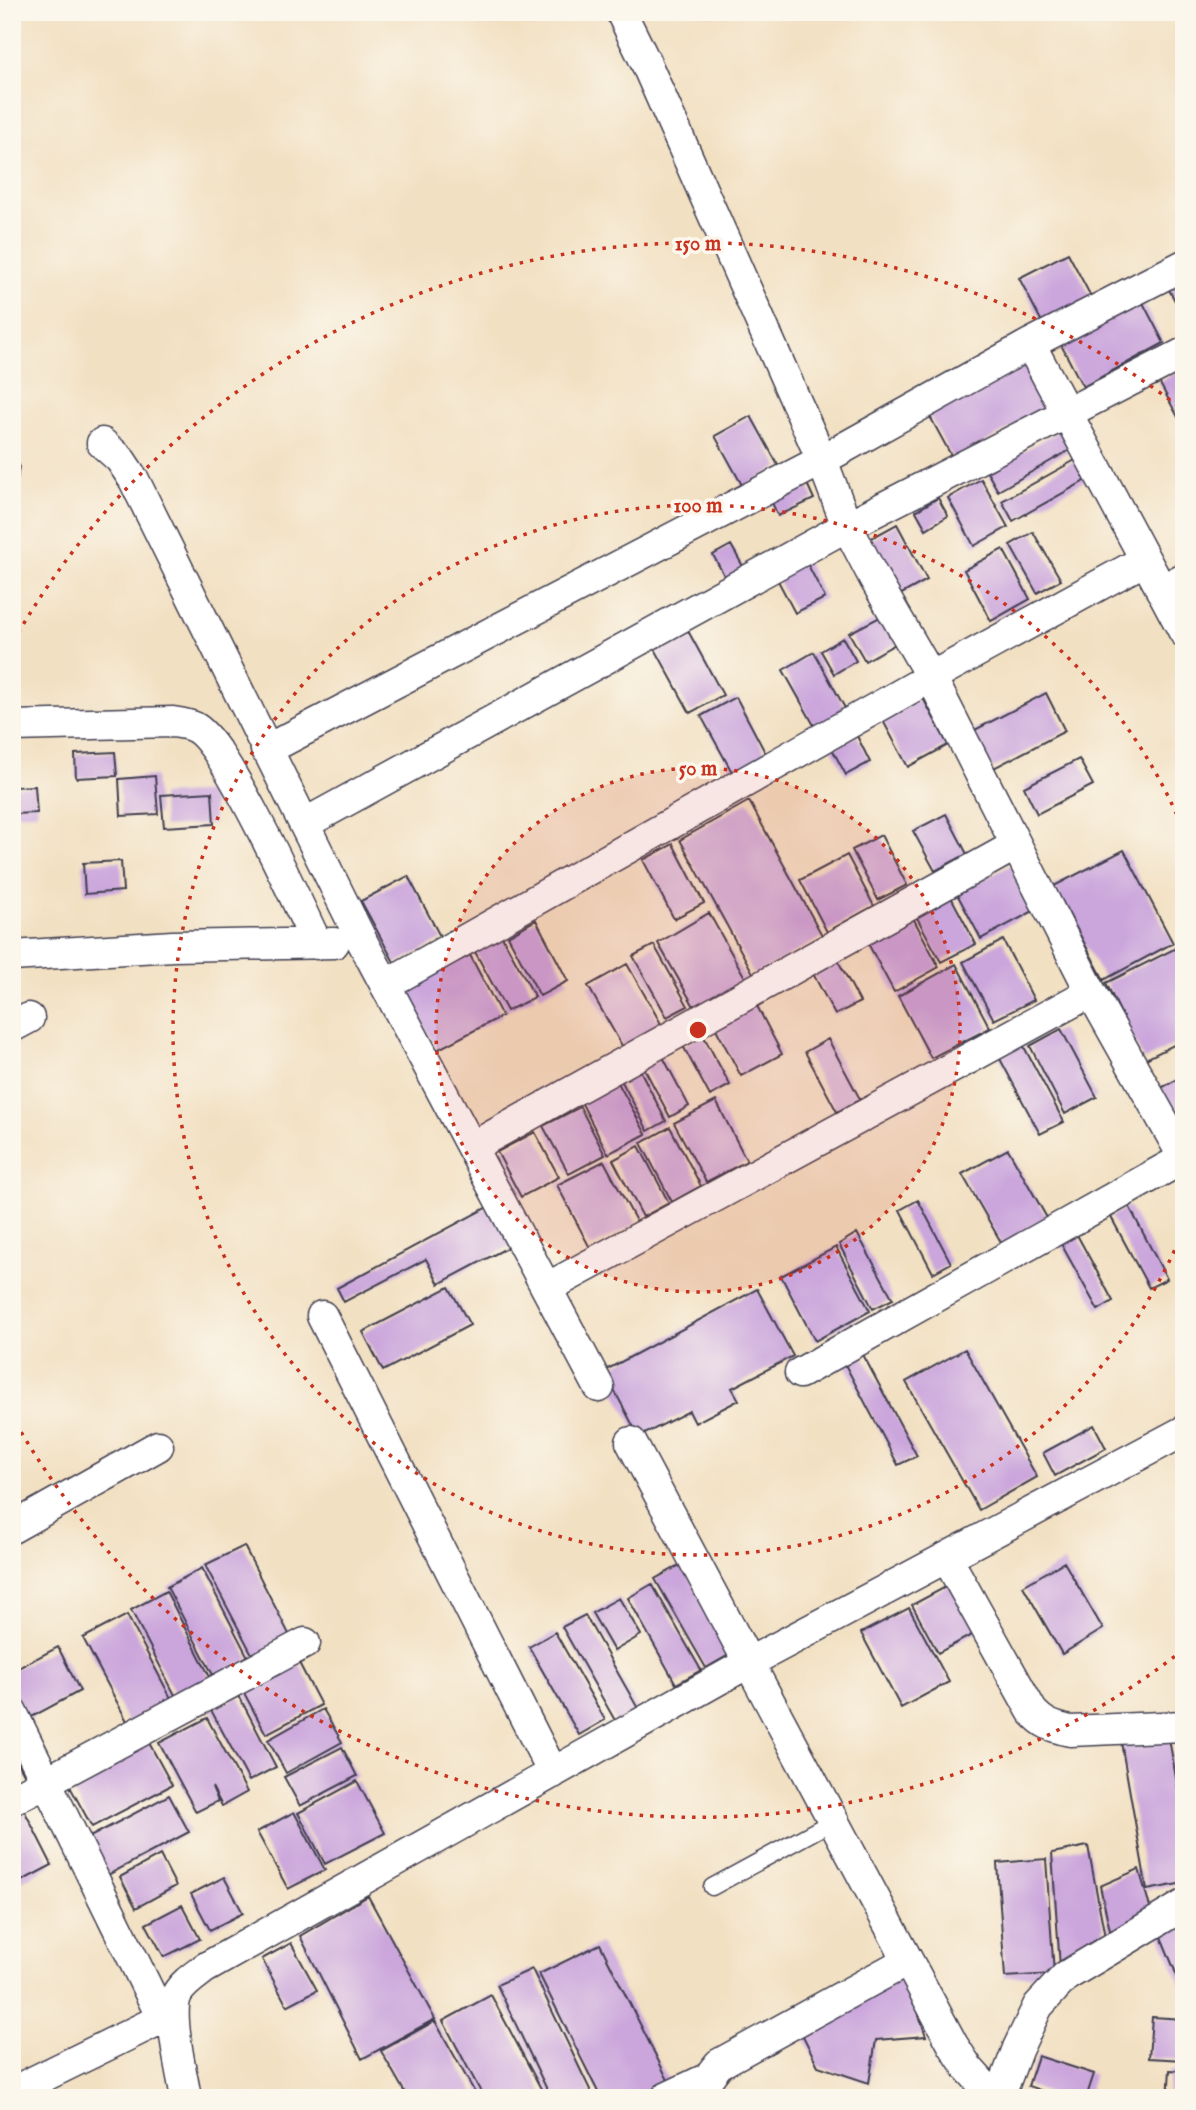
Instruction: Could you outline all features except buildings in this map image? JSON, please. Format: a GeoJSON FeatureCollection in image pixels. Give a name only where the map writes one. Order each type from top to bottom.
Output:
{"type":"FeatureCollection","features":[{"type":"Feature","properties":{"kind":"street"},"geometry":{"type":"LineString","coordinates":[[621,12],[822,460],[847,526],[930,677],[1091,992],[1184,1158],[800,1373]]}},
{"type":"Feature","properties":{"kind":"street"},"geometry":{"type":"LineString","coordinates":[[266,750],[822,460],[1030,344],[1184,265]]}},
{"type":"Feature","properties":{"kind":"street"},"geometry":{"type":"LineString","coordinates":[[1030,344],[1145,560],[1172,584],[1184,632]]}},
{"type":"Feature","properties":{"kind":"street"},"geometry":{"type":"LineString","coordinates":[[304,824],[847,526],[1184,353]]}},
{"type":"Feature","properties":{"kind":"street"},"geometry":{"type":"LineString","coordinates":[[102,443],[120,459],[139,490],[363,943],[599,1387]]}},
{"type":"Feature","properties":{"kind":"street"},"geometry":{"type":"LineString","coordinates":[[385,985],[930,677],[1145,560]]}},
{"type":"Feature","properties":{"kind":"street"},"geometry":{"type":"LineString","coordinates":[[12,726],[173,722],[195,727],[220,756],[257,823],[317,944]]}},
{"type":"Feature","properties":{"kind":"street"},"geometry":{"type":"LineString","coordinates":[[472,1147],[1016,845]]}},
{"type":"Feature","properties":{"kind":"street"},"geometry":{"type":"LineString","coordinates":[[12,956],[173,946],[363,943]]}},
{"type":"Feature","properties":{"kind":"street"},"geometry":{"type":"LineString","coordinates":[[547,1288],[1091,992]]}},
{"type":"Feature","properties":{"kind":"street"},"geometry":{"type":"LineString","coordinates":[[321,1316],[553,1773]]}},
{"type":"Feature","properties":{"kind":"street"},"geometry":{"type":"LineString","coordinates":[[12,2092],[167,2016],[177,1994],[205,1968],[748,1664],[1184,1432]]}},
{"type":"Feature","properties":{"kind":"street"},"geometry":{"type":"LineString","coordinates":[[631,1442],[953,2045],[968,2068],[997,2098],[1038,2006],[1066,1976],[1184,1905]]}},
{"type":"Feature","properties":{"kind":"street"},"geometry":{"type":"LineString","coordinates":[[12,1528],[158,1446]]}},
{"type":"Feature","properties":{"kind":"street"},"geometry":{"type":"LineString","coordinates":[[947,1558],[1032,1711],[1041,1721],[1051,1727],[1070,1731],[1184,1726]]}},
{"type":"Feature","properties":{"kind":"street"},"geometry":{"type":"LineString","coordinates":[[12,1800],[305,1643]]}},
{"type":"Feature","properties":{"kind":"street"},"geometry":{"type":"LineString","coordinates":[[12,1712],[167,2016],[186,2098]]}},
{"type":"Feature","properties":{"kind":"street"},"geometry":{"type":"LineString","coordinates":[[666,2098],[706,2088],[719,2064],[907,1961]]}},
{"type":"Feature","properties":{"kind":"lane"},"geometry":{"type":"LineString","coordinates":[[712,1887],[833,1821]]}}]}
